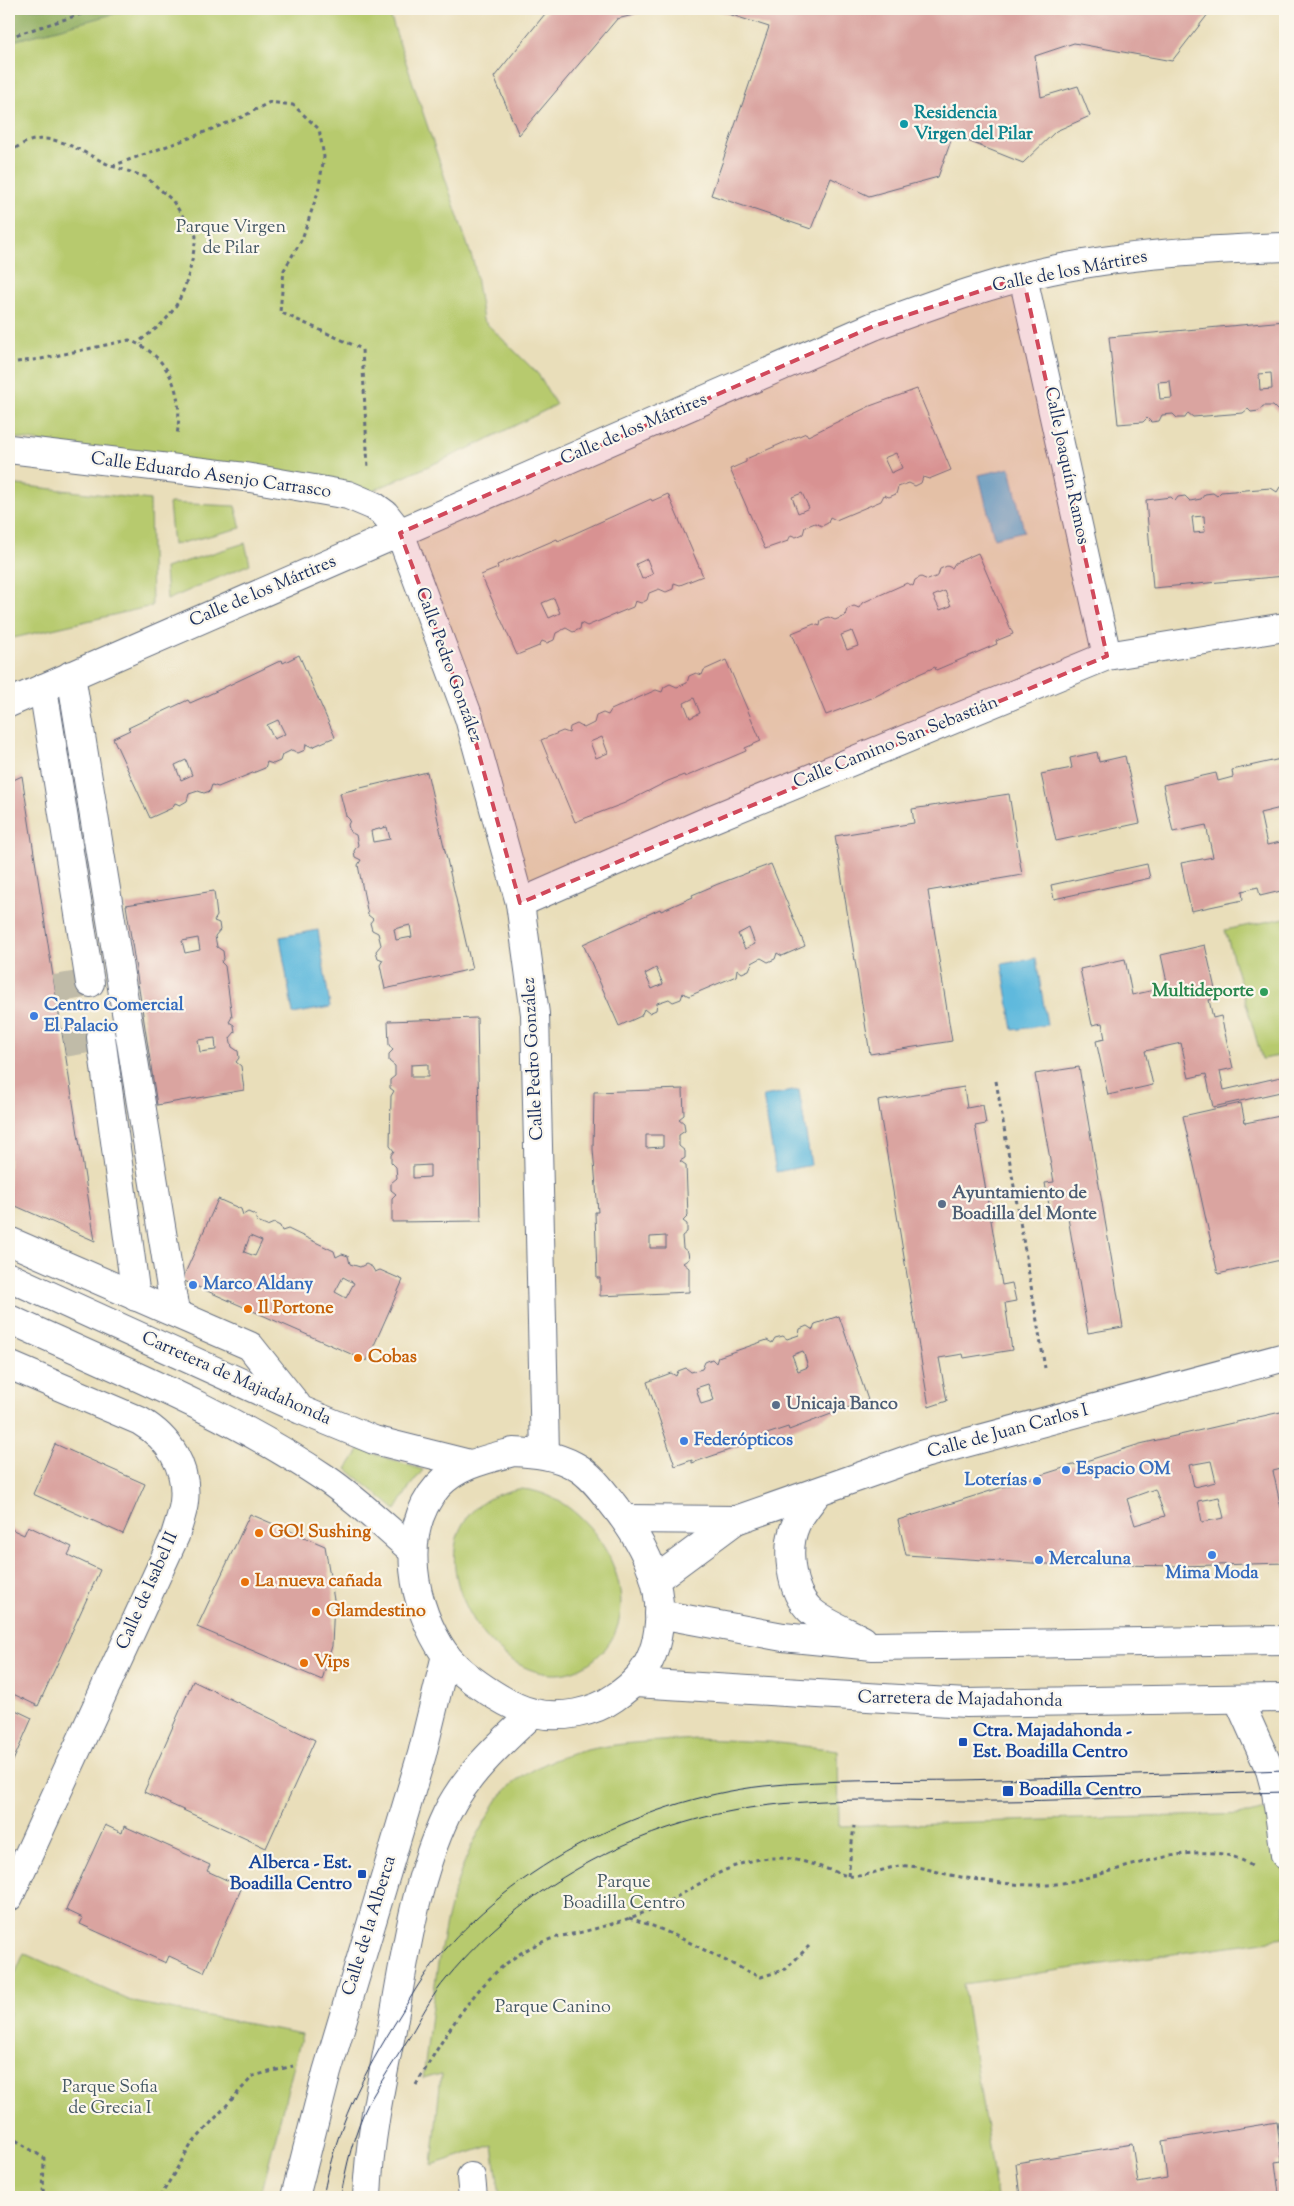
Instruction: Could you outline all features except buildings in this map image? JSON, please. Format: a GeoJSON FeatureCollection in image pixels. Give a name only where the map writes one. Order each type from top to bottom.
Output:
{"type":"FeatureCollection","features":[{"type":"Feature","properties":{"kind":"street","name":"Calle de los Mártires"},"geometry":{"type":"LineString","coordinates":[[9,703],[874,326],[949,298],[1023,276],[1102,262],[1196,251],[1285,247]]}},
{"type":"Feature","properties":{"kind":"street","name":"Calle Joaquín Ramos"},"geometry":{"type":"LineString","coordinates":[[1023,276],[1107,656]]}},
{"type":"Feature","properties":{"kind":"street","name":"Calle Eduardo Asenjo Carrasco"},"geometry":{"type":"LineString","coordinates":[[9,449],[246,477],[348,495],[374,506],[385,514],[400,533]]}},
{"type":"Feature","properties":{"kind":"street","name":"Calle Pedro González"},"geometry":{"type":"LineString","coordinates":[[400,533],[469,718],[520,903],[535,1014],[544,1454]]}},
{"type":"Feature","properties":{"kind":"street","name":"Calle Camino San Sebastián"},"geometry":{"type":"LineString","coordinates":[[520,903],[712,819],[1107,656],[1285,627]]}},
{"type":"Feature","properties":{"kind":"street"},"geometry":{"type":"LineString","coordinates":[[71,675],[176,1312]]}},
{"type":"Feature","properties":{"kind":"street"},"geometry":{"type":"LineString","coordinates":[[43,688],[90,983]]}},
{"type":"Feature","properties":{"kind":"street"},"geometry":{"type":"LineString","coordinates":[[101,1037],[136,1297]]}},
{"type":"Feature","properties":{"kind":"street"},"geometry":{"type":"LineString","coordinates":[[9,1241],[136,1297],[176,1312],[250,1346],[301,1410]]}},
{"type":"Feature","properties":{"kind":"street","name":"Carretera de Majadahonda"},"geometry":{"type":"LineString","coordinates":[[9,1277],[301,1410],[374,1440],[470,1464]]}},
{"type":"Feature","properties":{"kind":"street"},"geometry":{"type":"LineString","coordinates":[[9,1319],[231,1422],[324,1478],[355,1500],[413,1551]]}},
{"type":"Feature","properties":{"kind":"street","name":"Calle de Juan Carlos I"},"geometry":{"type":"LineString","coordinates":[[655,1580],[736,1520],[924,1454],[1285,1358]]}},
{"type":"Feature","properties":{"kind":"street","name":"Calle de Isabel II"},"geometry":{"type":"LineString","coordinates":[[9,1365],[102,1361]]}},
{"type":"Feature","properties":{"kind":"street","name":"Calle de Isabel II"},"geometry":{"type":"LineString","coordinates":[[9,1365],[140,1421],[156,1430],[173,1452],[184,1472],[184,1502],[175,1536],[9,1897]]}},
{"type":"Feature","properties":{"kind":"street"},"geometry":{"type":"LineString","coordinates":[[513,1452],[544,1454],[577,1466],[601,1489],[624,1519],[646,1552],[655,1580],[659,1614],[657,1637],[650,1661],[635,1684],[602,1707],[568,1714],[533,1713],[499,1698],[469,1678],[446,1655],[424,1612],[416,1586],[413,1551],[421,1512],[438,1486],[470,1464],[513,1452]]}},
{"type":"Feature","properties":{"kind":"street"},"geometry":{"type":"LineString","coordinates":[[818,1492],[796,1524],[790,1555],[794,1584],[801,1601],[811,1612],[873,1646]]}},
{"type":"Feature","properties":{"kind":"street","name":"Calle de Juan Carlos I"},"geometry":{"type":"LineString","coordinates":[[624,1519],[736,1520]]}},
{"type":"Feature","properties":{"kind":"street"},"geometry":{"type":"LineString","coordinates":[[659,1614],[783,1637],[873,1646],[1285,1640]]}},
{"type":"Feature","properties":{"kind":"street","name":"Calle de la Alberca"},"geometry":{"type":"LineString","coordinates":[[296,2197],[327,2072],[422,1754],[446,1655]]}},
{"type":"Feature","properties":{"kind":"street","name":"Carretera de Majadahonda"},"geometry":{"type":"LineString","coordinates":[[635,1684],[956,1703],[1285,1698]]}},
{"type":"Feature","properties":{"kind":"street"},"geometry":{"type":"LineString","coordinates":[[1239,1700],[1272,1778],[1285,1855]]}},
{"type":"Feature","properties":{"kind":"street","name":"Calle de la Alberca"},"geometry":{"type":"LineString","coordinates":[[367,2197],[378,2096],[409,1927],[429,1859],[447,1812],[469,1777],[533,1713]]}},
{"type":"Feature","properties":{"kind":"path"},"geometry":{"type":"LineString","coordinates":[[9,36],[97,9]]}},
{"type":"Feature","properties":{"kind":"path"},"geometry":{"type":"LineString","coordinates":[[112,166],[203,133],[242,117],[270,102],[293,105],[319,129],[324,157],[318,192],[302,240],[284,270],[280,312],[362,349],[369,474]]}},
{"type":"Feature","properties":{"kind":"path"},"geometry":{"type":"LineString","coordinates":[[9,153],[22,142],[46,138],[74,146],[112,166],[146,177],[172,200],[196,236],[193,259],[183,294],[167,319],[140,341],[141,345]]}},
{"type":"Feature","properties":{"kind":"path"},"geometry":{"type":"LineString","coordinates":[[9,363],[56,356],[129,340],[141,345],[160,361],[172,378],[179,403],[177,438]]}},
{"type":"Feature","properties":{"kind":"path"},"geometry":{"type":"LineString","coordinates":[[996,1082],[1045,1368]]}},
{"type":"Feature","properties":{"kind":"path"},"geometry":{"type":"LineString","coordinates":[[848,1876],[854,1826]]}},
{"type":"Feature","properties":{"kind":"path"},"geometry":{"type":"LineString","coordinates":[[414,2089],[466,2008],[493,1975],[526,1949],[554,1938],[587,1931],[660,1906],[720,1871],[747,1862],[773,1858],[796,1860],[848,1876],[865,1875],[889,1868],[908,1866],[949,1875],[1043,1885],[1107,1874],[1157,1858],[1209,1853],[1234,1856],[1256,1870]]}},
{"type":"Feature","properties":{"kind":"path"},"geometry":{"type":"LineString","coordinates":[[627,1918],[651,1924],[724,1962],[761,1977],[786,1969],[810,1946]]}},
{"type":"Feature","properties":{"kind":"path"},"geometry":{"type":"LineString","coordinates":[[160,2197],[191,2145],[253,2076],[295,2066]]}},
{"type":"Feature","properties":{"kind":"path"},"geometry":{"type":"LineString","coordinates":[[9,2136],[44,2158],[43,2197]]}},
{"type":"Feature","properties":{"kind":"highlighted area"},"geometry":{"type":"Polygon","coordinates":[[[1023,277],[1107,656],[520,903],[469,718],[400,533],[874,326],[1023,277]]]}},
{"type":"Feature","properties":{"kind":"green space"},"geometry":{"type":"Polygon","coordinates":[[[9,9],[132,9],[9,42],[9,9]]]}},
{"type":"Feature","properties":{"kind":"green space","name":"Parque Virgen de Pilar"},"geometry":{"type":"Polygon","coordinates":[[[127,9],[388,9],[474,264],[483,320],[538,374],[556,405],[474,446],[370,492],[9,437],[9,42],[127,9]]]}},
{"type":"Feature","properties":{"kind":"green space"},"geometry":{"type":"Polygon","coordinates":[[[9,484],[150,500],[152,606],[9,639],[9,484]]]}},
{"type":"Feature","properties":{"kind":"green space"},"geometry":{"type":"Polygon","coordinates":[[[169,503],[235,506],[241,528],[173,545],[169,503]]]}},
{"type":"Feature","properties":{"kind":"green space"},"geometry":{"type":"Polygon","coordinates":[[[245,543],[250,564],[167,600],[165,568],[245,543]]]}},
{"type":"Feature","properties":{"kind":"green space","name":"Multideporte"},"geometry":{"type":"Polygon","coordinates":[[[1285,918],[1285,1055],[1262,1059],[1225,930],[1285,918]]]}},
{"type":"Feature","properties":{"kind":"green space"},"geometry":{"type":"Polygon","coordinates":[[[360,1449],[423,1470],[410,1486],[396,1510],[347,1469],[360,1449]]]}},
{"type":"Feature","properties":{"kind":"green space"},"geometry":{"type":"Polygon","coordinates":[[[518,1489],[544,1494],[568,1507],[589,1527],[606,1551],[617,1577],[621,1605],[616,1630],[601,1653],[566,1673],[530,1669],[497,1648],[471,1615],[456,1577],[457,1539],[476,1508],[518,1489]]]}},
{"type":"Feature","properties":{"kind":"green space","name":"Parque Boadilla Centro"},"geometry":{"type":"Polygon","coordinates":[[[698,1739],[770,1742],[838,1750],[839,1826],[1248,1814],[1285,1806],[1285,1938],[963,1984],[997,2197],[602,2197],[601,2194],[585,2197],[500,2197],[493,2145],[432,2165],[441,2074],[423,2079],[436,1977],[449,1910],[459,1877],[472,1846],[496,1802],[507,1789],[524,1776],[549,1762],[567,1755],[622,1744],[698,1739]]]}},
{"type":"Feature","properties":{"kind":"green space","name":"Parque Sofia de Grecia I"},"geometry":{"type":"Polygon","coordinates":[[[24,1953],[133,2002],[302,2034],[260,2197],[9,2197],[9,1988],[24,1953]]]}},
{"type":"Feature","properties":{"kind":"water"},"geometry":{"type":"Polygon","coordinates":[[[1010,468],[1024,531],[994,538],[979,475],[1010,468]]]}},
{"type":"Feature","properties":{"kind":"water"},"geometry":{"type":"Polygon","coordinates":[[[318,930],[330,1007],[293,1014],[280,937],[318,930]]]}},
{"type":"Feature","properties":{"kind":"water"},"geometry":{"type":"Polygon","coordinates":[[[1036,958],[1047,1025],[1013,1030],[1002,964],[1036,958]]]}},
{"type":"Feature","properties":{"kind":"water"},"geometry":{"type":"Polygon","coordinates":[[[799,1090],[811,1165],[776,1172],[763,1096],[799,1090]]]}},
{"type":"Feature","properties":{"kind":"tunnel"},"geometry":{"type":"LineString","coordinates":[[55,989],[90,983]]}},
{"type":"Feature","properties":{"kind":"tunnel"},"geometry":{"type":"LineString","coordinates":[[64,1043],[101,1037]]}},
{"type":"Feature","properties":{"kind":"tram line"},"geometry":{"type":"LineString","coordinates":[[323,2197],[335,2147],[352,2102],[386,2037],[425,1975],[456,1938],[492,1904],[532,1874],[575,1847],[621,1825],[668,1807],[716,1794],[764,1786],[839,1781],[963,1780],[1285,1770]]}},
{"type":"Feature","properties":{"kind":"tram line"},"geometry":{"type":"LineString","coordinates":[[341,2197],[351,2149],[368,2104],[427,2006],[442,1985],[477,1945],[510,1916],[545,1889],[582,1866],[622,1846],[663,1830],[705,1817],[780,1804],[844,1800],[1040,1800],[1285,1792]]}},
{"type":"Feature","properties":{"kind":"place","name":"Residencia Virgen del Pilar"},"geometry":{"type":"Point","coordinates":[904,124]}},
{"type":"Feature","properties":{"kind":"place","name":"Multideporte"},"geometry":{"type":"Point","coordinates":[1264,992]}},
{"type":"Feature","properties":{"kind":"place","name":"Centro Comercial El Palacio"},"geometry":{"type":"Point","coordinates":[34,1016]}},
{"type":"Feature","properties":{"kind":"place","name":"Ayuntamiento de Boadilla del Monte"},"geometry":{"type":"Point","coordinates":[942,1204]}},
{"type":"Feature","properties":{"kind":"place","name":"Marco Aldany"},"geometry":{"type":"Point","coordinates":[193,1285]}},
{"type":"Feature","properties":{"kind":"place","name":"Il Portone"},"geometry":{"type":"Point","coordinates":[248,1309]}},
{"type":"Feature","properties":{"kind":"place","name":"Cobas"},"geometry":{"type":"Point","coordinates":[358,1358]}},
{"type":"Feature","properties":{"kind":"place","name":"Unicaja Banco"},"geometry":{"type":"Point","coordinates":[776,1405]}},
{"type":"Feature","properties":{"kind":"place","name":"Federópticos"},"geometry":{"type":"Point","coordinates":[684,1441]}},
{"type":"Feature","properties":{"kind":"place","name":"Espacio OM"},"geometry":{"type":"Point","coordinates":[1066,1470]}},
{"type":"Feature","properties":{"kind":"place","name":"Loterías"},"geometry":{"type":"Point","coordinates":[1037,1481]}},
{"type":"Feature","properties":{"kind":"place","name":"GO! Sushing"},"geometry":{"type":"Point","coordinates":[259,1533]}},
{"type":"Feature","properties":{"kind":"place","name":"Mima Moda"},"geometry":{"type":"Point","coordinates":[1212,1555]}},
{"type":"Feature","properties":{"kind":"place","name":"Mercaluna"},"geometry":{"type":"Point","coordinates":[1039,1560]}},
{"type":"Feature","properties":{"kind":"place","name":"La nueva cañada"},"geometry":{"type":"Point","coordinates":[245,1582]}},
{"type":"Feature","properties":{"kind":"place","name":"Glamdestino"},"geometry":{"type":"Point","coordinates":[316,1612]}},
{"type":"Feature","properties":{"kind":"place","name":"Vips"},"geometry":{"type":"Point","coordinates":[304,1663]}},
{"type":"Feature","properties":{"kind":"place","name":"Ctra. Majadahonda - Est. Boadilla Centro"},"geometry":{"type":"Point","coordinates":[963,1742]}},
{"type":"Feature","properties":{"kind":"place","name":"Boadilla Centro"},"geometry":{"type":"Point","coordinates":[1008,1791]}},
{"type":"Feature","properties":{"kind":"place","name":"Alberca - Est. Boadilla Centro"},"geometry":{"type":"Point","coordinates":[362,1874]}},
{"type":"Feature","properties":{"kind":"park label","name":"Parque Canino"},"geometry":{"type":"Point","coordinates":[553,2008]}}]}
